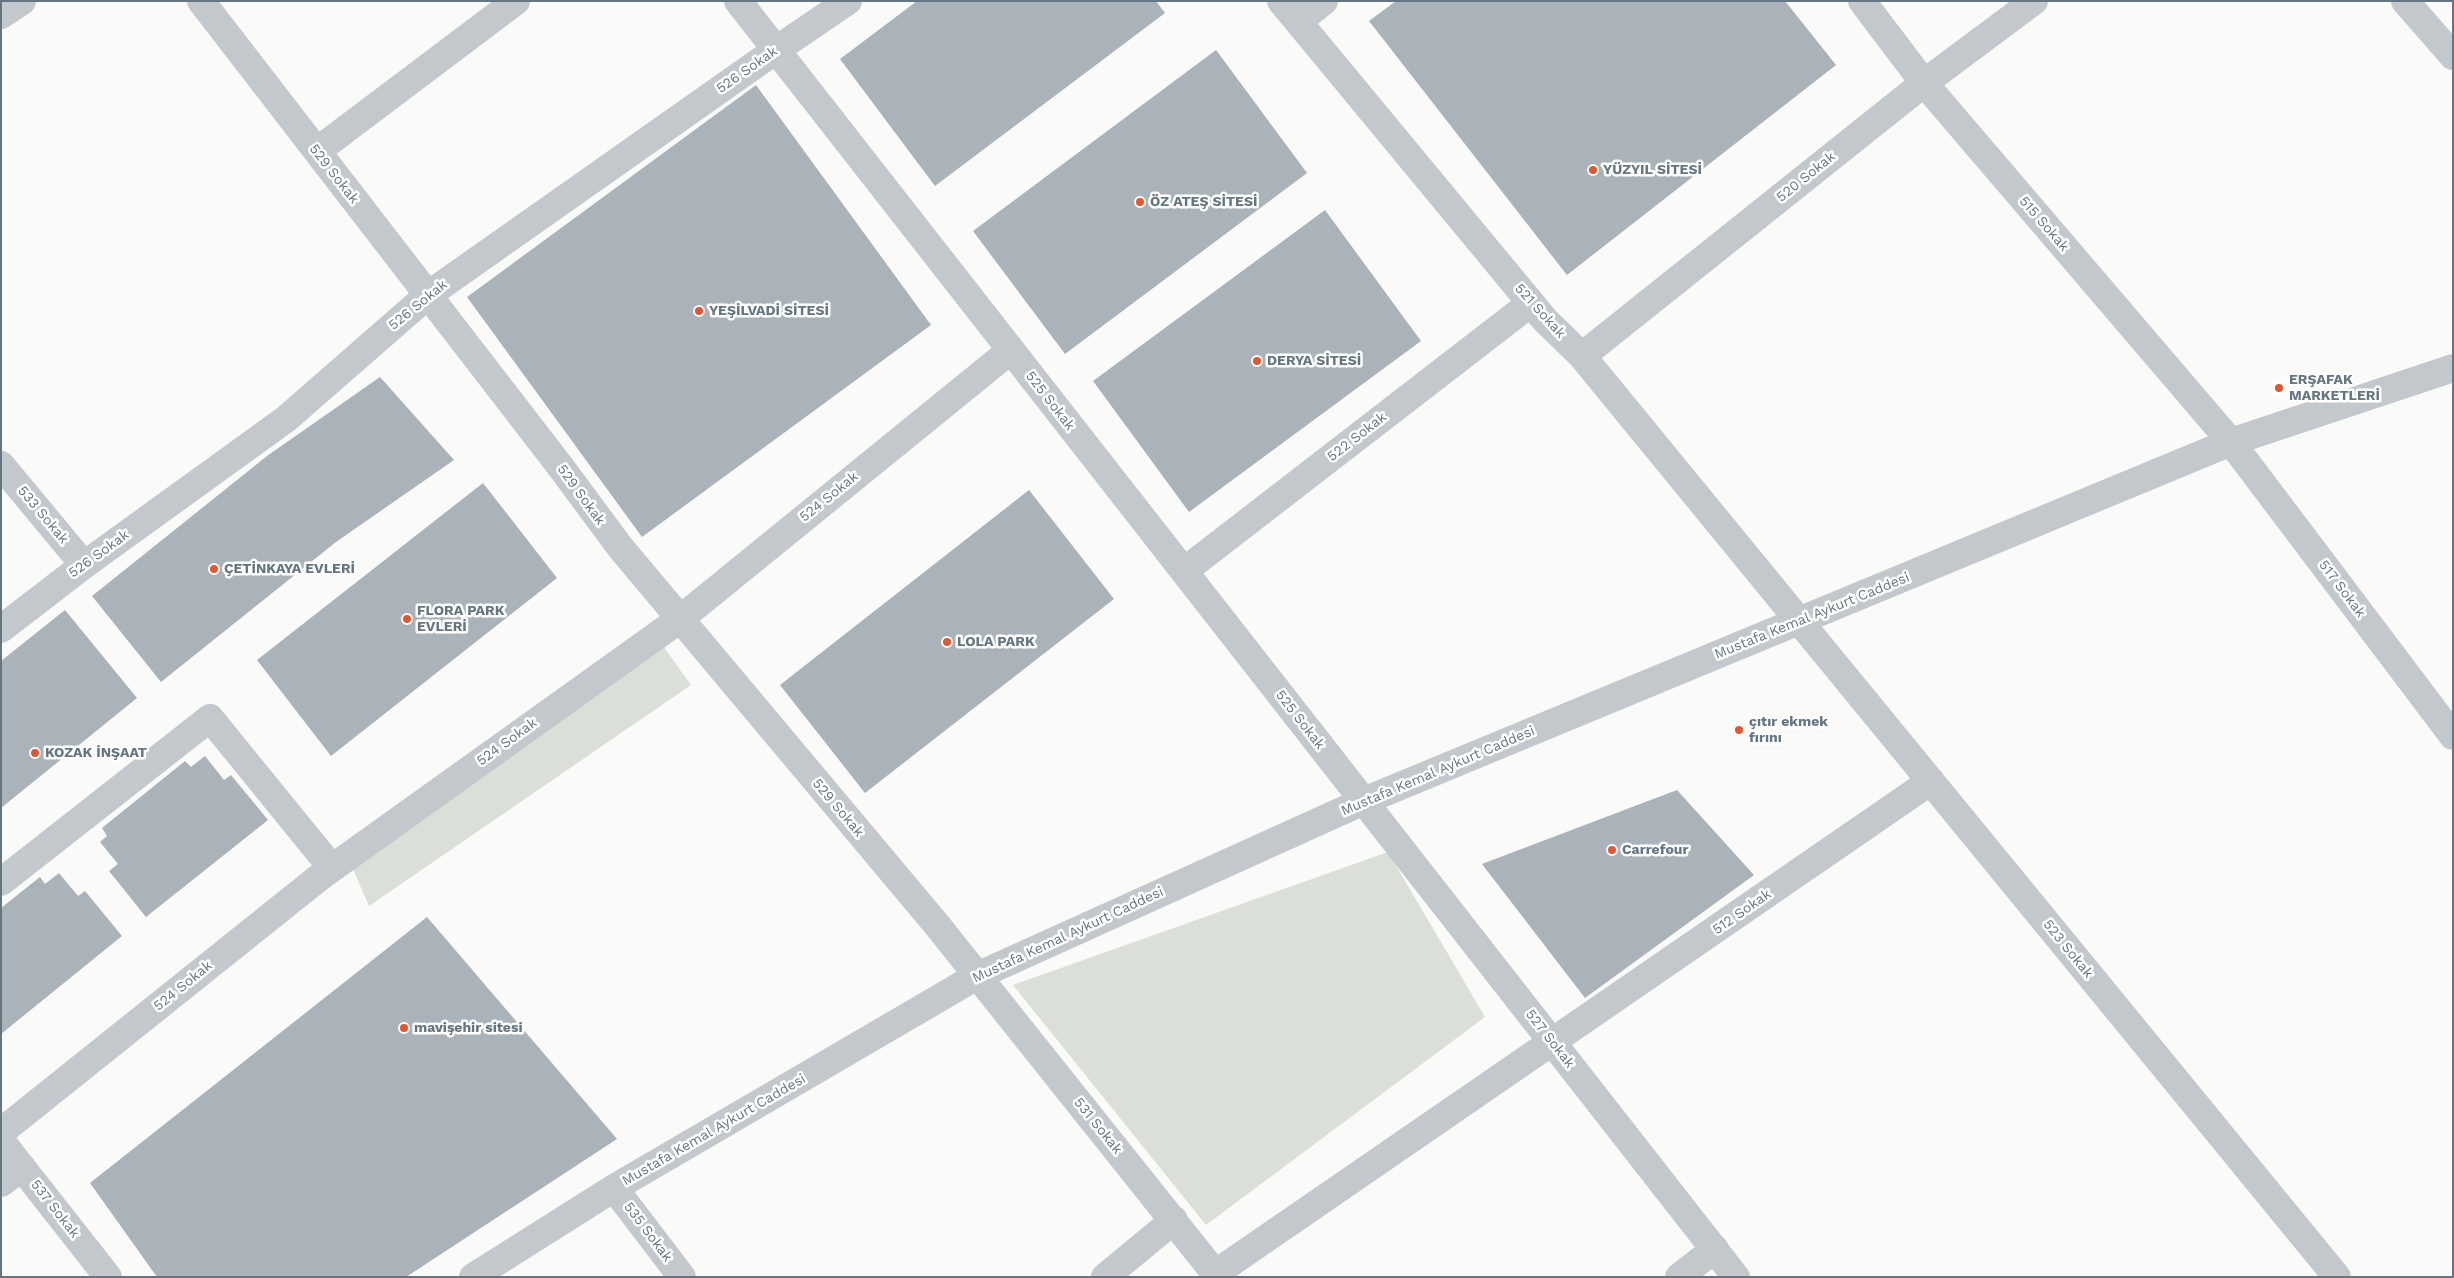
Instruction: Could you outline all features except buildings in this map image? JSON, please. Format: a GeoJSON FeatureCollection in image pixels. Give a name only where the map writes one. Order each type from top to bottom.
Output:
{"type":"FeatureCollection","features":[{"type":"Feature","properties":{"kind":"street"},"geometry":{"type":"LineString","coordinates":[[1,15],[22,1]]}},
{"type":"Feature","properties":{"kind":"street","name":"529 Sokak"},"geometry":{"type":"LineString","coordinates":[[202,1],[560,466],[620,547],[937,925],[976,976]]}},
{"type":"Feature","properties":{"kind":"street"},"geometry":{"type":"LineString","coordinates":[[317,151],[516,1]]}},
{"type":"Feature","properties":{"kind":"street","name":"525 Sokak"},"geometry":{"type":"LineString","coordinates":[[738,1],[1364,801]]}},
{"type":"Feature","properties":{"kind":"street","name":"526 Sokak"},"geometry":{"type":"LineString","coordinates":[[1,629],[84,564],[286,419],[428,294],[848,1]]}},
{"type":"Feature","properties":{"kind":"street"},"geometry":{"type":"LineString","coordinates":[[1290,11],[1324,1]]}},
{"type":"Feature","properties":{"kind":"street","name":"515 Sokak"},"geometry":{"type":"LineString","coordinates":[[1862,1],[1924,83],[2231,442]]}},
{"type":"Feature","properties":{"kind":"street","name":"520 Sokak"},"geometry":{"type":"LineString","coordinates":[[1582,356],[1924,83],[2034,1]]}},
{"type":"Feature","properties":{"kind":"street"},"geometry":{"type":"LineString","coordinates":[[2405,1],[2453,56]]}},
{"type":"Feature","properties":{"kind":"street","name":"521 Sokak"},"geometry":{"type":"LineString","coordinates":[[1290,11],[1531,303],[1582,356],[1799,621]]}},
{"type":"Feature","properties":{"kind":"street","name":"522 Sokak"},"geometry":{"type":"LineString","coordinates":[[1184,571],[1531,303]]}},
{"type":"Feature","properties":{"kind":"street","name":"524 Sokak"},"geometry":{"type":"LineString","coordinates":[[1,1132],[332,868],[680,619],[1011,350]]}},
{"type":"Feature","properties":{"kind":"street","name":"Mustafa Kemal Aykurt Caddesi"},"geometry":{"type":"LineString","coordinates":[[473,1277],[614,1188],[976,976],[1364,801],[2231,442],[2453,368]]}},
{"type":"Feature","properties":{"kind":"street","name":"517 Sokak"},"geometry":{"type":"LineString","coordinates":[[2231,442],[2453,736]]}},
{"type":"Feature","properties":{"kind":"street","name":"533 Sokak"},"geometry":{"type":"LineString","coordinates":[[1,465],[84,564]]}},
{"type":"Feature","properties":{"kind":"street","name":"523 Sokak"},"geometry":{"type":"LineString","coordinates":[[1799,621],[2337,1277]]}},
{"type":"Feature","properties":{"kind":"street"},"geometry":{"type":"LineString","coordinates":[[1,882],[210,718],[332,868]]}},
{"type":"Feature","properties":{"kind":"street","name":"512 Sokak"},"geometry":{"type":"LineString","coordinates":[[1217,1275],[1931,782]]}},
{"type":"Feature","properties":{"kind":"street","name":"527 Sokak"},"geometry":{"type":"LineString","coordinates":[[1364,801],[1736,1277]]}},
{"type":"Feature","properties":{"kind":"street","name":"531 Sokak"},"geometry":{"type":"LineString","coordinates":[[976,976],[1217,1275]]}},
{"type":"Feature","properties":{"kind":"street","name":"537 Sokak"},"geometry":{"type":"LineString","coordinates":[[1,1141],[12,1175],[108,1277]]}},
{"type":"Feature","properties":{"kind":"street","name":"535 Sokak"},"geometry":{"type":"LineString","coordinates":[[614,1188],[682,1277]]}},
{"type":"Feature","properties":{"kind":"street"},"geometry":{"type":"LineString","coordinates":[[1104,1277],[1174,1220]]}},
{"type":"Feature","properties":{"kind":"street"},"geometry":{"type":"LineString","coordinates":[[1679,1277],[1715,1249]]}},
{"type":"Feature","properties":{"kind":"shaded area"},"geometry":{"type":"Polygon","coordinates":[[[658,639],[691,685],[369,906],[349,860],[658,639]]]}},
{"type":"Feature","properties":{"kind":"shaded area"},"geometry":{"type":"Polygon","coordinates":[[[1388,852],[1485,1017],[1206,1225],[1013,985],[1388,852]]]}},
{"type":"Feature","properties":{"kind":"place","name":"YÜZYIL SİTESİ"},"geometry":{"type":"Point","coordinates":[1593,170]}},
{"type":"Feature","properties":{"kind":"place","name":"ÖZ ATEŞ SİTESİ"},"geometry":{"type":"Point","coordinates":[1140,202]}},
{"type":"Feature","properties":{"kind":"place","name":"YEŞİLVADİ SİTESİ"},"geometry":{"type":"Point","coordinates":[699,311]}},
{"type":"Feature","properties":{"kind":"place","name":"DERYA SİTESİ"},"geometry":{"type":"Point","coordinates":[1257,361]}},
{"type":"Feature","properties":{"kind":"place","name":"ERŞAFAK MARKETLERİ"},"geometry":{"type":"Point","coordinates":[2279,388]}},
{"type":"Feature","properties":{"kind":"place","name":"ÇETİNKAYA EVLERİ"},"geometry":{"type":"Point","coordinates":[214,569]}},
{"type":"Feature","properties":{"kind":"place","name":"FLORA PARK EVLERİ"},"geometry":{"type":"Point","coordinates":[407,619]}},
{"type":"Feature","properties":{"kind":"place","name":"LOLA PARK"},"geometry":{"type":"Point","coordinates":[947,642]}},
{"type":"Feature","properties":{"kind":"place","name":"çıtır ekmek fırını"},"geometry":{"type":"Point","coordinates":[1739,730]}},
{"type":"Feature","properties":{"kind":"place","name":"KOZAK İNŞAAT"},"geometry":{"type":"Point","coordinates":[35,753]}},
{"type":"Feature","properties":{"kind":"place","name":"Carrefour"},"geometry":{"type":"Point","coordinates":[1612,850]}},
{"type":"Feature","properties":{"kind":"place","name":"mavişehir sitesi"},"geometry":{"type":"Point","coordinates":[404,1028]}}]}
